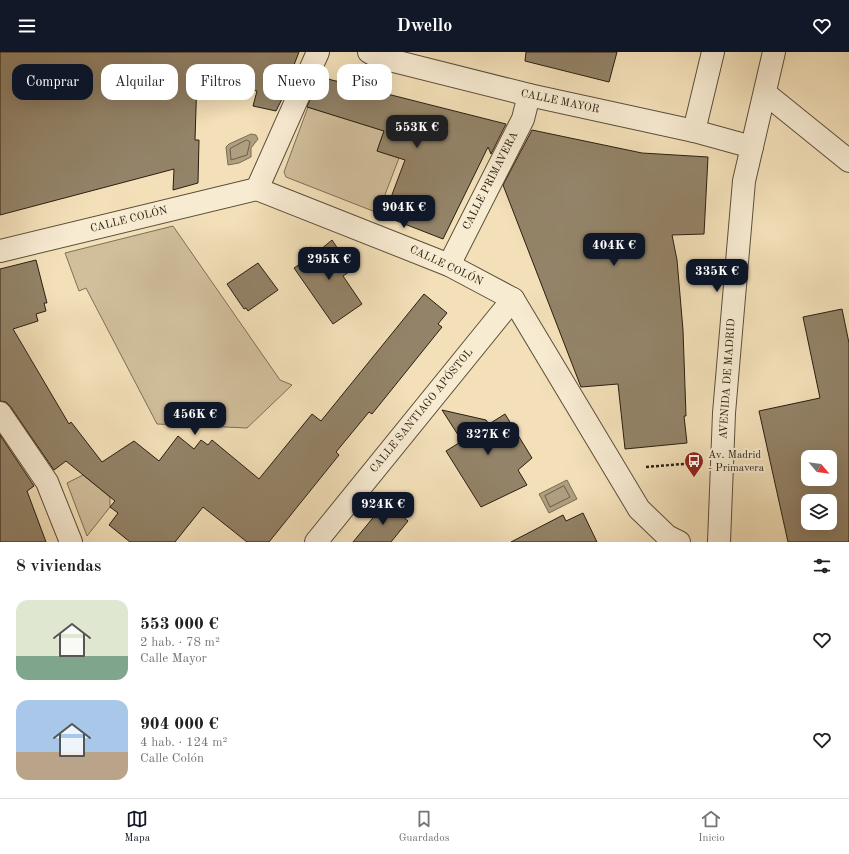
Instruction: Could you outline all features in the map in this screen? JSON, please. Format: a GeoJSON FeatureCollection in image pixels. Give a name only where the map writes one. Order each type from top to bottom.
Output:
{"type":"FeatureCollection","features":[{"type":"Feature","properties":{"kind":"street"},"geometry":{"type":"LineString","coordinates":[[257,189],[318,52]]}},
{"type":"Feature","properties":{"kind":"street"},"geometry":{"type":"LineString","coordinates":[[694,131],[713,52]]}},
{"type":"Feature","properties":{"kind":"street","name":"AVENIDA DE MADRID"},"geometry":{"type":"LineString","coordinates":[[719,542],[724,413],[744,181],[774,52]]}},
{"type":"Feature","properties":{"kind":"street","name":"CALLE MAYOR"},"geometry":{"type":"LineString","coordinates":[[375,54],[529,95],[694,131],[752,147]]}},
{"type":"Feature","properties":{"kind":"street"},"geometry":{"type":"LineString","coordinates":[[765,93],[849,161]]}},
{"type":"Feature","properties":{"kind":"street","name":"CALLE PRIMAVERA"},"geometry":{"type":"LineString","coordinates":[[449,265],[523,119],[529,95]]}},
{"type":"Feature","properties":{"kind":"street","name":"CALLE COLÓN"},"geometry":{"type":"LineString","coordinates":[[0,251],[257,189],[449,265],[513,299]]}},
{"type":"Feature","properties":{"kind":"street"},"geometry":{"type":"LineString","coordinates":[[513,299],[639,509],[666,536],[679,542]]}},
{"type":"Feature","properties":{"kind":"street","name":"CALLE SANTIAGO APÓSTOL"},"geometry":{"type":"LineString","coordinates":[[316,542],[513,299]]}},
{"type":"Feature","properties":{"kind":"street"},"geometry":{"type":"LineString","coordinates":[[0,413],[47,482],[70,542]]}},
{"type":"Feature","properties":{"kind":"path"},"geometry":{"type":"LineString","coordinates":[[615,469],[722,461]]}},
{"type":"Feature","properties":{"kind":"shaded area"},"geometry":{"type":"Polygon","coordinates":[[[308,107],[384,131],[377,151],[399,158],[378,213],[286,177],[284,172],[308,107]]]}},
{"type":"Feature","properties":{"kind":"shaded area"},"geometry":{"type":"Polygon","coordinates":[[[173,226],[280,380],[292,385],[247,428],[157,424],[86,288],[79,291],[65,253],[173,226]]]}},
{"type":"Feature","properties":{"kind":"shaded area"},"geometry":{"type":"Polygon","coordinates":[[[83,475],[110,497],[110,507],[87,536],[67,483],[83,475]]]}},
{"type":"Feature","properties":{"kind":"water"},"geometry":{"type":"Polygon","coordinates":[[[251,134],[256,135],[258,139],[251,148],[251,157],[239,163],[228,165],[226,147],[229,144],[251,134]]]}},
{"type":"Feature","properties":{"kind":"water"},"geometry":{"type":"Polygon","coordinates":[[[567,480],[577,499],[549,513],[539,494],[567,480]]]}},
{"type":"Feature","properties":{"kind":"building"},"geometry":{"type":"Polygon","coordinates":[[[0,52],[299,52],[294,64],[263,64],[263,100],[282,100],[276,111],[253,106],[257,91],[255,91],[255,64],[186,64],[186,100],[196,100],[195,140],[199,140],[198,183],[173,190],[174,169],[0,215],[0,52]]]}},
{"type":"Feature","properties":{"kind":"building"},"geometry":{"type":"Polygon","coordinates":[[[526,52],[617,52],[609,82],[525,61],[526,52]]]}},
{"type":"Feature","properties":{"kind":"building"},"geometry":{"type":"Polygon","coordinates":[[[329,79],[337,81],[337,100],[392,100],[392,95],[506,124],[491,154],[488,147],[443,239],[384,216],[405,160],[377,151],[384,131],[307,107],[310,100],[329,100],[329,79]]]}},
{"type":"Feature","properties":{"kind":"building"},"geometry":{"type":"Polygon","coordinates":[[[532,130],[642,153],[708,157],[704,234],[672,235],[677,260],[683,330],[686,416],[684,416],[687,443],[625,449],[618,384],[581,387],[503,185],[532,130]]]}},
{"type":"Feature","properties":{"kind":"building"},"geometry":{"type":"Polygon","coordinates":[[[332,240],[352,270],[343,276],[362,304],[333,324],[294,268],[309,258],[310,247],[320,250],[332,240]]]}},
{"type":"Feature","properties":{"kind":"building"},"geometry":{"type":"Polygon","coordinates":[[[36,260],[47,303],[44,303],[46,311],[36,314],[38,321],[13,329],[69,424],[71,422],[102,462],[134,441],[159,461],[178,436],[194,449],[201,440],[208,445],[212,440],[259,479],[312,414],[321,421],[424,294],[447,313],[438,324],[442,327],[372,414],[369,412],[336,452],[339,455],[269,542],[247,542],[203,507],[175,542],[130,542],[109,525],[118,513],[110,507],[115,501],[66,461],[54,470],[10,406],[6,402],[0,401],[0,269],[36,260]]]}},
{"type":"Feature","properties":{"kind":"building"},"geometry":{"type":"Polygon","coordinates":[[[258,263],[278,290],[248,311],[246,308],[244,309],[227,284],[258,263]]]}},
{"type":"Feature","properties":{"kind":"building"},"geometry":{"type":"Polygon","coordinates":[[[842,309],[849,343],[849,542],[788,542],[759,411],[820,398],[803,317],[842,309]]]}},
{"type":"Feature","properties":{"kind":"building"},"geometry":{"type":"Polygon","coordinates":[[[442,410],[486,420],[489,424],[505,414],[532,458],[518,470],[527,485],[481,507],[446,451],[462,441],[442,410]]]}},
{"type":"Feature","properties":{"kind":"building"},"geometry":{"type":"Polygon","coordinates":[[[0,435],[34,486],[27,491],[46,542],[0,542],[0,435]]]}},
{"type":"Feature","properties":{"kind":"building"},"geometry":{"type":"Polygon","coordinates":[[[386,502],[408,521],[391,542],[353,542],[386,502]]]}},
{"type":"Feature","properties":{"kind":"building"},"geometry":{"type":"Polygon","coordinates":[[[583,513],[597,542],[511,542],[563,515],[566,521],[583,513]]]}},
{"type":"Feature","properties":{"kind":"place","name":"Av. Madrid - Primavera"},"geometry":{"type":"Point","coordinates":[694,478]}}]}
